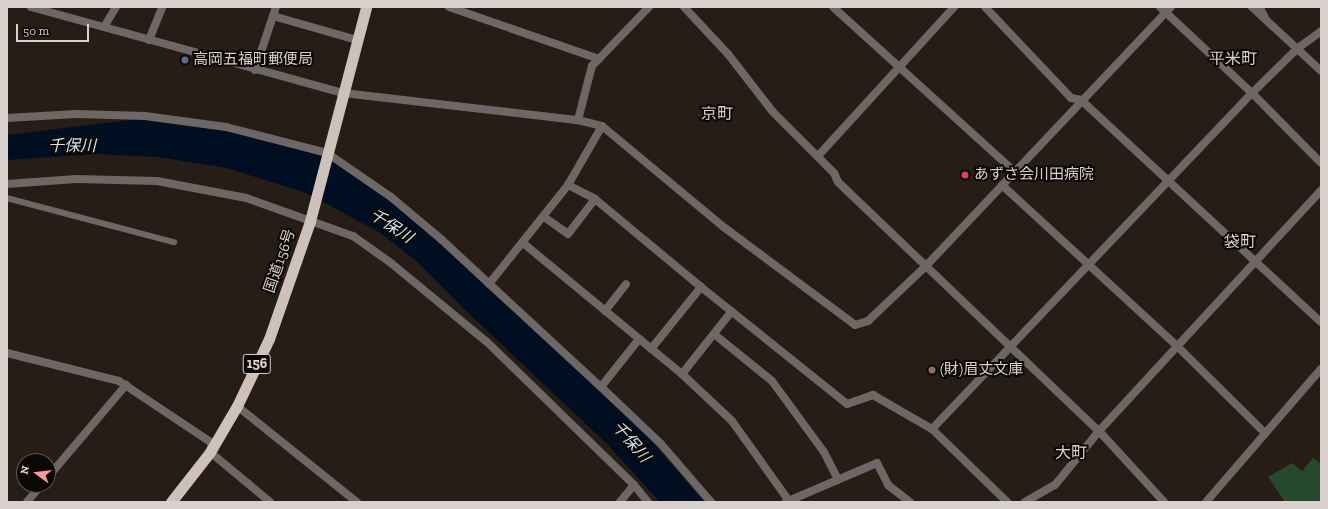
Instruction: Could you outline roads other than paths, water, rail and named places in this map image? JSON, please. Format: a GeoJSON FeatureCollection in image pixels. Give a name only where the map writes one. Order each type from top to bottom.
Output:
{"type":"FeatureCollection","features":[{"type":"Feature","properties":{"kind":"highway","name":"国道156号"},"geometry":{"type":"LineString","coordinates":[[171,502],[210,452],[237,406],[269,339],[310,215],[366,7]]}},
{"type":"Feature","properties":{"kind":"street"},"geometry":{"type":"LineString","coordinates":[[31,7],[342,93],[578,120],[602,126],[725,228],[854,325],[868,320],[925,267],[1166,9],[1321,163]]}},
{"type":"Feature","properties":{"kind":"street"},"geometry":{"type":"LineString","coordinates":[[104,27],[116,7]]}},
{"type":"Feature","properties":{"kind":"street"},"geometry":{"type":"LineString","coordinates":[[149,40],[162,7]]}},
{"type":"Feature","properties":{"kind":"street"},"geometry":{"type":"LineString","coordinates":[[255,70],[276,7]]}},
{"type":"Feature","properties":{"kind":"street"},"geometry":{"type":"LineString","coordinates":[[449,7],[599,59]]}},
{"type":"Feature","properties":{"kind":"street"},"geometry":{"type":"LineString","coordinates":[[578,120],[585,86],[592,66],[649,7]]}},
{"type":"Feature","properties":{"kind":"street"},"geometry":{"type":"LineString","coordinates":[[684,7],[728,54],[773,112],[818,156],[838,182],[925,267],[1099,432],[1164,502]]}},
{"type":"Feature","properties":{"kind":"street"},"geometry":{"type":"LineString","coordinates":[[833,7],[1014,171]]}},
{"type":"Feature","properties":{"kind":"street"},"geometry":{"type":"LineString","coordinates":[[818,156],[900,68],[954,7]]}},
{"type":"Feature","properties":{"kind":"street"},"geometry":{"type":"LineString","coordinates":[[985,7],[1071,98],[1081,100],[1254,262],[1321,322]]}},
{"type":"Feature","properties":{"kind":"street"},"geometry":{"type":"LineString","coordinates":[[1252,7],[1267,19],[1321,71]]}},
{"type":"Feature","properties":{"kind":"street"},"geometry":{"type":"LineString","coordinates":[[273,16],[357,40]]}},
{"type":"Feature","properties":{"kind":"street"},"geometry":{"type":"LineString","coordinates":[[932,429],[1167,180],[1252,93],[1298,48],[1321,31]]}},
{"type":"Feature","properties":{"kind":"street"},"geometry":{"type":"LineString","coordinates":[[7,118],[76,114],[145,116],[239,130],[326,155],[391,197],[490,284],[661,444],[712,502]]}},
{"type":"Feature","properties":{"kind":"street"},"geometry":{"type":"LineString","coordinates":[[490,284],[568,185],[602,126]]}},
{"type":"Feature","properties":{"kind":"street"},"geometry":{"type":"LineString","coordinates":[[7,184],[76,179],[157,181],[246,198],[310,215],[353,236],[391,262],[486,342],[634,485],[648,502]]}},
{"type":"Feature","properties":{"kind":"street"},"geometry":{"type":"LineString","coordinates":[[1002,184],[1177,346],[1266,433]]}},
{"type":"Feature","properties":{"kind":"street"},"geometry":{"type":"LineString","coordinates":[[568,185],[596,199],[701,287],[848,404],[873,395],[932,429],[1007,502]]}},
{"type":"Feature","properties":{"kind":"street"},"geometry":{"type":"LineString","coordinates":[[1025,502],[1055,485],[1099,432],[1321,190]]}},
{"type":"Feature","properties":{"kind":"street"},"geometry":{"type":"LineString","coordinates":[[544,217],[568,234],[596,199]]}},
{"type":"Feature","properties":{"kind":"street"},"geometry":{"type":"LineString","coordinates":[[523,243],[682,374],[732,421],[788,501],[877,463],[888,485],[910,502]]}},
{"type":"Feature","properties":{"kind":"street"},"geometry":{"type":"LineString","coordinates":[[605,311],[626,284]]}},
{"type":"Feature","properties":{"kind":"street"},"geometry":{"type":"LineString","coordinates":[[651,349],[701,287]]}},
{"type":"Feature","properties":{"kind":"street"},"geometry":{"type":"LineString","coordinates":[[682,374],[732,311]]}},
{"type":"Feature","properties":{"kind":"street"},"geometry":{"type":"LineString","coordinates":[[714,334],[772,381],[824,452],[838,480]]}},
{"type":"Feature","properties":{"kind":"street"},"geometry":{"type":"LineString","coordinates":[[601,387],[639,340]]}},
{"type":"Feature","properties":{"kind":"street"},"geometry":{"type":"LineString","coordinates":[[7,353],[119,381],[212,443],[210,452],[270,502]]}},
{"type":"Feature","properties":{"kind":"street"},"geometry":{"type":"LineString","coordinates":[[1206,502],[1321,369]]}},
{"type":"Feature","properties":{"kind":"street"},"geometry":{"type":"LineString","coordinates":[[56,468],[126,385]]}},
{"type":"Feature","properties":{"kind":"street"},"geometry":{"type":"LineString","coordinates":[[237,406],[357,502]]}},
{"type":"Feature","properties":{"kind":"street"},"geometry":{"type":"LineString","coordinates":[[620,502],[634,485]]}},
{"type":"Feature","properties":{"kind":"street"},"geometry":{"type":"LineString","coordinates":[[27,502],[34,493]]}},
{"type":"Feature","properties":{"kind":"lane"},"geometry":{"type":"LineString","coordinates":[[1261,7],[1267,19]]}},
{"type":"Feature","properties":{"kind":"lane"},"geometry":{"type":"LineString","coordinates":[[7,198],[174,242]]}},
{"type":"Feature","properties":{"kind":"water","name":"千保川"},"geometry":{"type":"Polygon","coordinates":[[[138,119],[217,128],[323,154],[392,201],[434,237],[643,431],[704,502],[660,502],[608,445],[461,306],[415,260],[379,232],[306,193],[227,168],[158,157],[96,154],[7,160],[7,135],[138,119]]]}},
{"type":"Feature","properties":{"kind":"place","name":"高岡五福町郵便局"},"geometry":{"type":"Point","coordinates":[185,60]}},
{"type":"Feature","properties":{"kind":"place","name":"あずさ会川田病院"},"geometry":{"type":"Point","coordinates":[965,175]}},
{"type":"Feature","properties":{"kind":"place","name":"(財)眉丈文庫"},"geometry":{"type":"Point","coordinates":[932,370]}},
{"type":"Feature","properties":{"kind":"district","name":"平米町"},"geometry":{"type":"Point","coordinates":[1233,59]}},
{"type":"Feature","properties":{"kind":"district","name":"京町"},"geometry":{"type":"Point","coordinates":[717,114]}},
{"type":"Feature","properties":{"kind":"district","name":"袋町"},"geometry":{"type":"Point","coordinates":[1240,242]}},
{"type":"Feature","properties":{"kind":"district","name":"大町"},"geometry":{"type":"Point","coordinates":[1071,453]}}]}
